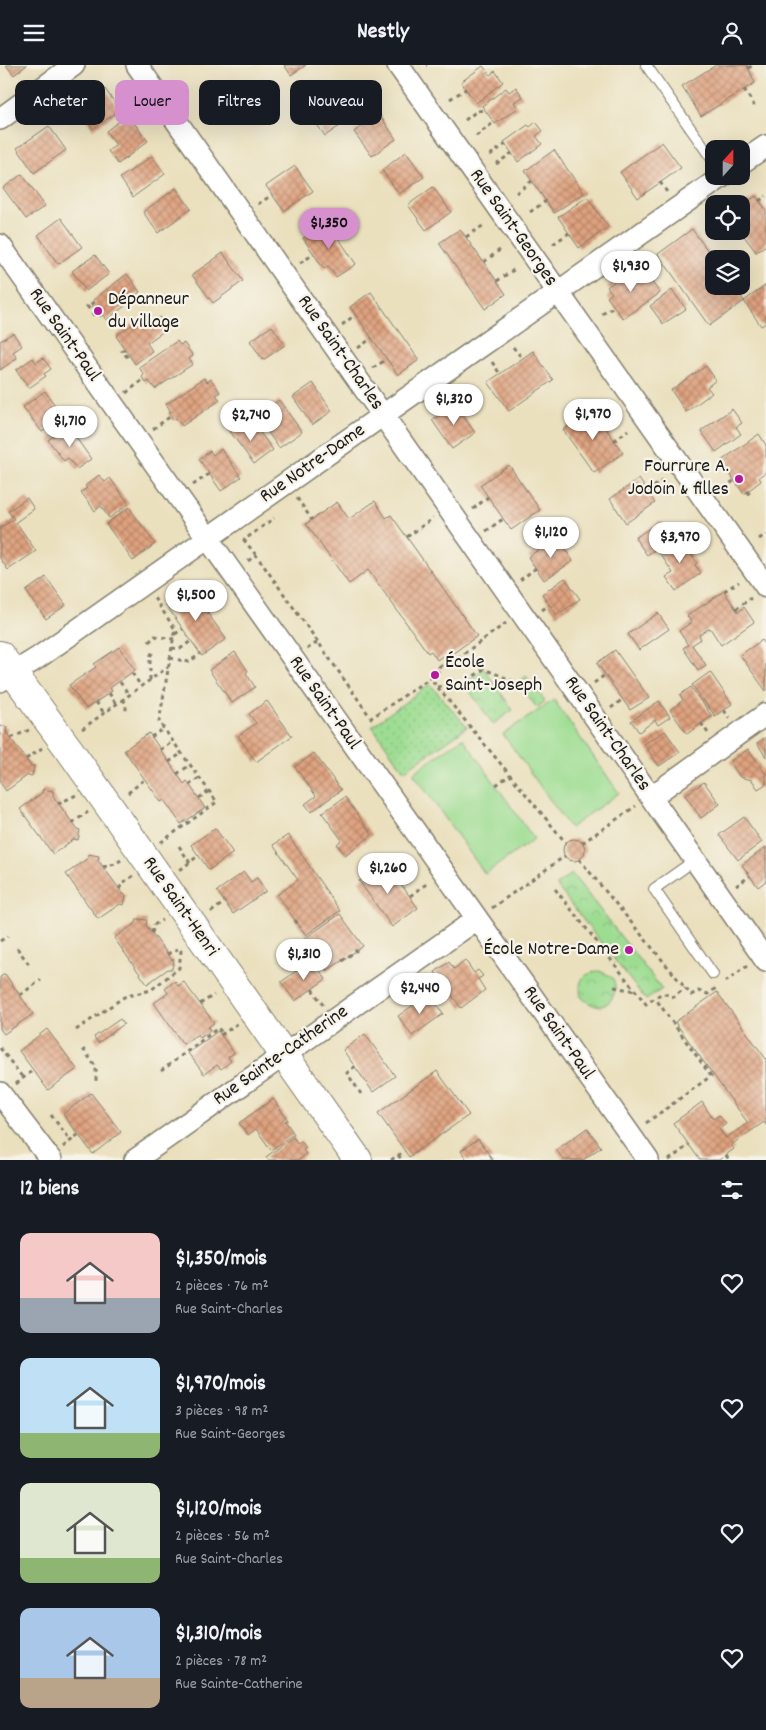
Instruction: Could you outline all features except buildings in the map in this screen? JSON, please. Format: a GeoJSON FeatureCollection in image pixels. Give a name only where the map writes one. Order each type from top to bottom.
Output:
{"type":"FeatureCollection","features":[{"type":"Feature","properties":{"kind":"street"},"geometry":{"type":"LineString","coordinates":[[0,119],[74,65]]}},
{"type":"Feature","properties":{"kind":"street","name":"Rue Saint-Charles"},"geometry":{"type":"LineString","coordinates":[[137,65],[383,415],[643,801],[695,860],[757,963]]}},
{"type":"Feature","properties":{"kind":"street","name":"Rue Saint-Georges"},"geometry":{"type":"LineString","coordinates":[[398,65],[559,292],[758,592]]}},
{"type":"Feature","properties":{"kind":"street"},"geometry":{"type":"LineString","coordinates":[[750,157],[766,146]]}},
{"type":"Feature","properties":{"kind":"street","name":"Rue Notre-Dame"},"geometry":{"type":"LineString","coordinates":[[4,670],[36,659],[710,185]]}},
{"type":"Feature","properties":{"kind":"street","name":"Rue Saint-Paul"},"geometry":{"type":"LineString","coordinates":[[0,245],[208,538],[484,914],[648,1160]]}},
{"type":"Feature","properties":{"kind":"street","name":"Rue Saint-Henri"},"geometry":{"type":"LineString","coordinates":[[4,670],[71,752],[358,1160]]}},
{"type":"Feature","properties":{"kind":"street"},"geometry":{"type":"LineString","coordinates":[[643,801],[766,714]]}},
{"type":"Feature","properties":{"kind":"street","name":"Rue Sainte-Catherine"},"geometry":{"type":"LineString","coordinates":[[136,1160],[484,914]]}},
{"type":"Feature","properties":{"kind":"street"},"geometry":{"type":"LineString","coordinates":[[6,1090],[56,1155]]}},
{"type":"Feature","properties":{"kind":"lane"},"geometry":{"type":"LineString","coordinates":[[646,65],[705,149]]}},
{"type":"Feature","properties":{"kind":"lane"},"geometry":{"type":"LineString","coordinates":[[695,860],[654,889],[713,974]]}},
{"type":"Feature","properties":{"kind":"path"},"geometry":{"type":"LineString","coordinates":[[748,68],[754,65]]}},
{"type":"Feature","properties":{"kind":"path"},"geometry":{"type":"LineString","coordinates":[[450,99],[466,89]]}},
{"type":"Feature","properties":{"kind":"path"},"geometry":{"type":"LineString","coordinates":[[744,89],[755,107]]}},
{"type":"Feature","properties":{"kind":"path"},"geometry":{"type":"LineString","coordinates":[[465,120],[476,111],[485,110]]}},
{"type":"Feature","properties":{"kind":"path"},"geometry":{"type":"LineString","coordinates":[[476,136],[494,123]]}},
{"type":"Feature","properties":{"kind":"path"},"geometry":{"type":"LineString","coordinates":[[490,155],[506,144]]}},
{"type":"Feature","properties":{"kind":"path"},"geometry":{"type":"LineString","coordinates":[[496,164],[512,153]]}},
{"type":"Feature","properties":{"kind":"path"},"geometry":{"type":"LineString","coordinates":[[516,193],[532,181]]}},
{"type":"Feature","properties":{"kind":"path"},"geometry":{"type":"LineString","coordinates":[[660,182],[669,196]]}},
{"type":"Feature","properties":{"kind":"path"},"geometry":{"type":"LineString","coordinates":[[257,205],[272,195]]}},
{"type":"Feature","properties":{"kind":"path"},"geometry":{"type":"LineString","coordinates":[[759,201],[766,196]]}},
{"type":"Feature","properties":{"kind":"path"},"geometry":{"type":"LineString","coordinates":[[530,212],[546,201]]}},
{"type":"Feature","properties":{"kind":"path"},"geometry":{"type":"LineString","coordinates":[[466,237],[484,225]]}},
{"type":"Feature","properties":{"kind":"path"},"geometry":{"type":"LineString","coordinates":[[553,244],[569,233]]}},
{"type":"Feature","properties":{"kind":"path"},"geometry":{"type":"LineString","coordinates":[[484,262],[501,249]]}},
{"type":"Feature","properties":{"kind":"path"},"geometry":{"type":"LineString","coordinates":[[298,264],[314,254]]}},
{"type":"Feature","properties":{"kind":"path"},"geometry":{"type":"LineString","coordinates":[[497,281],[515,269]]}},
{"type":"Feature","properties":{"kind":"path"},"geometry":{"type":"LineString","coordinates":[[94,301],[87,307],[96,318],[96,312]]}},
{"type":"Feature","properties":{"kind":"path"},"geometry":{"type":"LineString","coordinates":[[602,314],[614,307]]}},
{"type":"Feature","properties":{"kind":"path"},"geometry":{"type":"LineString","coordinates":[[341,326],[355,315]]}},
{"type":"Feature","properties":{"kind":"path"},"geometry":{"type":"LineString","coordinates":[[357,349],[372,338]]}},
{"type":"Feature","properties":{"kind":"path"},"geometry":{"type":"LineString","coordinates":[[512,344],[522,359]]}},
{"type":"Feature","properties":{"kind":"path"},"geometry":{"type":"LineString","coordinates":[[125,349],[122,351],[129,359]]}},
{"type":"Feature","properties":{"kind":"path"},"geometry":{"type":"LineString","coordinates":[[372,369],[386,359]]}},
{"type":"Feature","properties":{"kind":"path"},"geometry":{"type":"LineString","coordinates":[[491,359],[500,374]]}},
{"type":"Feature","properties":{"kind":"path"},"geometry":{"type":"LineString","coordinates":[[126,393],[144,379]]}},
{"type":"Feature","properties":{"kind":"path"},"geometry":{"type":"LineString","coordinates":[[436,397],[446,410]]}},
{"type":"Feature","properties":{"kind":"path"},"geometry":{"type":"LineString","coordinates":[[600,420],[614,410]]}},
{"type":"Feature","properties":{"kind":"path"},"geometry":{"type":"LineString","coordinates":[[151,430],[170,416]]}},
{"type":"Feature","properties":{"kind":"path"},"geometry":{"type":"LineString","coordinates":[[614,441],[628,431]]}},
{"type":"Feature","properties":{"kind":"path"},"geometry":{"type":"LineString","coordinates":[[192,487],[209,474]]}},
{"type":"Feature","properties":{"kind":"path"},"geometry":{"type":"LineString","coordinates":[[647,492],[663,480]]}},
{"type":"Feature","properties":{"kind":"path"},"geometry":{"type":"LineString","coordinates":[[724,488],[734,480]]}},
{"type":"Feature","properties":{"kind":"path"},"geometry":{"type":"LineString","coordinates":[[747,491],[751,496]]}},
{"type":"Feature","properties":{"kind":"path"},"geometry":{"type":"LineString","coordinates":[[295,495],[312,520]]}},
{"type":"Feature","properties":{"kind":"path"},"geometry":{"type":"LineString","coordinates":[[472,511],[488,497]]}},
{"type":"Feature","properties":{"kind":"path"},"geometry":{"type":"LineString","coordinates":[[280,513],[244,540],[316,643],[372,718],[430,678],[448,660],[451,663],[507,622]]}},
{"type":"Feature","properties":{"kind":"path"},"geometry":{"type":"LineString","coordinates":[[406,537],[434,517]]}},
{"type":"Feature","properties":{"kind":"path"},"geometry":{"type":"LineString","coordinates":[[486,531],[504,519]]}},
{"type":"Feature","properties":{"kind":"path"},"geometry":{"type":"LineString","coordinates":[[759,539],[766,534]]}},
{"type":"Feature","properties":{"kind":"path"},"geometry":{"type":"LineString","coordinates":[[245,563],[256,555]]}},
{"type":"Feature","properties":{"kind":"path"},"geometry":{"type":"LineString","coordinates":[[520,580],[536,568]]}},
{"type":"Feature","properties":{"kind":"path"},"geometry":{"type":"LineString","coordinates":[[724,591],[739,581]]}},
{"type":"Feature","properties":{"kind":"path"},"geometry":{"type":"LineString","coordinates":[[736,609],[758,592]]}},
{"type":"Feature","properties":{"kind":"path"},"geometry":{"type":"LineString","coordinates":[[152,596],[176,629],[159,722],[217,803],[158,845]]}},
{"type":"Feature","properties":{"kind":"path"},"geometry":{"type":"LineString","coordinates":[[542,610],[549,605]]}},
{"type":"Feature","properties":{"kind":"path"},"geometry":{"type":"LineString","coordinates":[[169,619],[174,616]]}},
{"type":"Feature","properties":{"kind":"path"},"geometry":{"type":"LineString","coordinates":[[175,635],[183,629]]}},
{"type":"Feature","properties":{"kind":"path"},"geometry":{"type":"LineString","coordinates":[[149,642],[155,637],[174,639]]}},
{"type":"Feature","properties":{"kind":"path"},"geometry":{"type":"LineString","coordinates":[[172,648],[180,649],[191,641]]}},
{"type":"Feature","properties":{"kind":"path"},"geometry":{"type":"LineString","coordinates":[[150,680],[150,657],[154,649]]}},
{"type":"Feature","properties":{"kind":"path"},"geometry":{"type":"LineString","coordinates":[[170,658],[189,662],[200,653]]}},
{"type":"Feature","properties":{"kind":"path"},"geometry":{"type":"LineString","coordinates":[[77,732],[169,666]]}},
{"type":"Feature","properties":{"kind":"path"},"geometry":{"type":"LineString","coordinates":[[437,687],[464,683],[484,669],[518,683]]}},
{"type":"Feature","properties":{"kind":"path"},"geometry":{"type":"LineString","coordinates":[[132,673],[141,686]]}},
{"type":"Feature","properties":{"kind":"path"},"geometry":{"type":"LineString","coordinates":[[593,684],[605,675]]}},
{"type":"Feature","properties":{"kind":"path"},"geometry":{"type":"LineString","coordinates":[[430,678],[566,843]]}},
{"type":"Feature","properties":{"kind":"path"},"geometry":{"type":"LineString","coordinates":[[120,681],[129,695]]}},
{"type":"Feature","properties":{"kind":"path"},"geometry":{"type":"LineString","coordinates":[[109,693],[116,704]]}},
{"type":"Feature","properties":{"kind":"path"},"geometry":{"type":"LineString","coordinates":[[123,699],[126,704],[126,713]]}},
{"type":"Feature","properties":{"kind":"path"},"geometry":{"type":"LineString","coordinates":[[610,708],[623,699]]}},
{"type":"Feature","properties":{"kind":"path"},"geometry":{"type":"LineString","coordinates":[[96,702],[104,713]]}},
{"type":"Feature","properties":{"kind":"path"},"geometry":{"type":"LineString","coordinates":[[701,723],[710,737]]}},
{"type":"Feature","properties":{"kind":"path"},"geometry":{"type":"LineString","coordinates":[[151,737],[164,728]]}},
{"type":"Feature","properties":{"kind":"path"},"geometry":{"type":"LineString","coordinates":[[11,738],[30,729]]}},
{"type":"Feature","properties":{"kind":"path"},"geometry":{"type":"LineString","coordinates":[[160,750],[173,741]]}},
{"type":"Feature","properties":{"kind":"path"},"geometry":{"type":"LineString","coordinates":[[26,759],[43,747]]}},
{"type":"Feature","properties":{"kind":"path"},"geometry":{"type":"LineString","coordinates":[[169,762],[182,753]]}},
{"type":"Feature","properties":{"kind":"path"},"geometry":{"type":"LineString","coordinates":[[178,774],[190,765]]}},
{"type":"Feature","properties":{"kind":"path"},"geometry":{"type":"LineString","coordinates":[[496,785],[510,775]]}},
{"type":"Feature","properties":{"kind":"path"},"geometry":{"type":"LineString","coordinates":[[189,785],[200,778]]}},
{"type":"Feature","properties":{"kind":"path"},"geometry":{"type":"LineString","coordinates":[[124,797],[145,779]]}},
{"type":"Feature","properties":{"kind":"path"},"geometry":{"type":"LineString","coordinates":[[199,798],[209,791]]}},
{"type":"Feature","properties":{"kind":"path"},"geometry":{"type":"LineString","coordinates":[[58,804],[77,795]]}},
{"type":"Feature","properties":{"kind":"path"},"geometry":{"type":"LineString","coordinates":[[582,843],[643,801]]}},
{"type":"Feature","properties":{"kind":"path"},"geometry":{"type":"LineString","coordinates":[[72,823],[88,811]]}},
{"type":"Feature","properties":{"kind":"path"},"geometry":{"type":"LineString","coordinates":[[179,846],[190,863]]}},
{"type":"Feature","properties":{"kind":"path"},"geometry":{"type":"LineString","coordinates":[[177,872],[199,855]]}},
{"type":"Feature","properties":{"kind":"path"},"geometry":{"type":"LineString","coordinates":[[484,914],[565,856]]}},
{"type":"Feature","properties":{"kind":"path"},"geometry":{"type":"LineString","coordinates":[[103,867],[115,865],[122,859]]}},
{"type":"Feature","properties":{"kind":"path"},"geometry":{"type":"LineString","coordinates":[[579,859],[692,995],[698,991],[708,994],[757,963]]}},
{"type":"Feature","properties":{"kind":"path"},"geometry":{"type":"LineString","coordinates":[[395,876],[415,862]]}},
{"type":"Feature","properties":{"kind":"path"},"geometry":{"type":"LineString","coordinates":[[119,889],[124,882],[134,875]]}},
{"type":"Feature","properties":{"kind":"path"},"geometry":{"type":"LineString","coordinates":[[735,886],[750,876]]}},
{"type":"Feature","properties":{"kind":"path"},"geometry":{"type":"LineString","coordinates":[[410,896],[429,882]]}},
{"type":"Feature","properties":{"kind":"path"},"geometry":{"type":"LineString","coordinates":[[556,889],[646,1005],[662,993],[674,997],[685,988]]}},
{"type":"Feature","properties":{"kind":"path"},"geometry":{"type":"LineString","coordinates":[[208,915],[225,903]]}},
{"type":"Feature","properties":{"kind":"path"},"geometry":{"type":"LineString","coordinates":[[152,933],[154,925],[165,918]]}},
{"type":"Feature","properties":{"kind":"path"},"geometry":{"type":"LineString","coordinates":[[295,920],[300,927]]}},
{"type":"Feature","properties":{"kind":"path"},"geometry":{"type":"LineString","coordinates":[[0,941],[8,936]]}},
{"type":"Feature","properties":{"kind":"path"},"geometry":{"type":"LineString","coordinates":[[76,1030],[124,997],[150,990],[179,968],[182,947],[167,954]]}},
{"type":"Feature","properties":{"kind":"path"},"geometry":{"type":"LineString","coordinates":[[17,948],[30,966]]}},
{"type":"Feature","properties":{"kind":"path"},"geometry":{"type":"LineString","coordinates":[[342,961],[357,950]]}},
{"type":"Feature","properties":{"kind":"path"},"geometry":{"type":"LineString","coordinates":[[20,995],[41,981]]}},
{"type":"Feature","properties":{"kind":"path"},"geometry":{"type":"LineString","coordinates":[[614,987],[636,991]]}},
{"type":"Feature","properties":{"kind":"path"},"geometry":{"type":"LineString","coordinates":[[312,989],[325,1009]]}},
{"type":"Feature","properties":{"kind":"path"},"geometry":{"type":"LineString","coordinates":[[200,1005],[217,993]]}},
{"type":"Feature","properties":{"kind":"path"},"geometry":{"type":"LineString","coordinates":[[643,1125],[711,1076],[655,998]]}},
{"type":"Feature","properties":{"kind":"path"},"geometry":{"type":"LineString","coordinates":[[161,1071],[218,1028],[222,1035],[238,1023]]}},
{"type":"Feature","properties":{"kind":"path"},"geometry":{"type":"LineString","coordinates":[[0,1048],[23,1079]]}},
{"type":"Feature","properties":{"kind":"path"},"geometry":{"type":"LineString","coordinates":[[83,1049],[96,1067],[96,1083]]}},
{"type":"Feature","properties":{"kind":"path"},"geometry":{"type":"LineString","coordinates":[[355,1067],[347,1073],[361,1094]]}},
{"type":"Feature","properties":{"kind":"path"},"geometry":{"type":"LineString","coordinates":[[6,1090],[33,1070]]}},
{"type":"Feature","properties":{"kind":"path"},"geometry":{"type":"LineString","coordinates":[[52,1115],[71,1141]]}},
{"type":"Feature","properties":{"kind":"path"},"geometry":{"type":"LineString","coordinates":[[56,1155],[78,1135]]}},
{"type":"Feature","properties":{"kind":"path"},"geometry":{"type":"LineString","coordinates":[[669,1160],[689,1145]]}},
{"type":"Feature","properties":{"kind":"path"},"geometry":{"type":"LineString","coordinates":[[391,1160],[405,1151]]}},
{"type":"Feature","properties":{"kind":"path"},"geometry":{"type":"LineString","coordinates":[[398,1155],[402,1160]]}},
{"type":"Feature","properties":{"kind":"path"},"geometry":{"type":"LineString","coordinates":[[726,1155],[729,1160]]}},
{"type":"Feature","properties":{"kind":"green space"},"geometry":{"type":"Polygon","coordinates":[[[484,669],[513,710],[493,724],[464,683],[484,669]]]}},
{"type":"Feature","properties":{"kind":"green space"},"geometry":{"type":"Polygon","coordinates":[[[526,676],[545,701],[537,708],[518,683],[526,676]]]}},
{"type":"Feature","properties":{"kind":"green space"},"geometry":{"type":"Polygon","coordinates":[[[430,684],[467,727],[404,771],[372,726],[430,684]]]}},
{"type":"Feature","properties":{"kind":"green space"},"geometry":{"type":"Polygon","coordinates":[[[554,700],[619,793],[570,828],[503,734],[554,700]]]}},
{"type":"Feature","properties":{"kind":"green space"},"geometry":{"type":"Polygon","coordinates":[[[463,738],[534,839],[485,874],[413,773],[463,738]]]}},
{"type":"Feature","properties":{"kind":"green space"},"geometry":{"type":"Polygon","coordinates":[[[572,874],[662,989],[646,1000],[556,885],[572,874]]]}},
{"type":"Feature","properties":{"kind":"green space"},"geometry":{"type":"Polygon","coordinates":[[[599,971],[607,974],[615,983],[613,997],[603,1006],[591,1004],[581,997],[580,986],[582,979],[589,974],[599,971]]]}},
{"type":"Feature","properties":{"kind":"place","name":"Dépanneur du village"},"geometry":{"type":"Point","coordinates":[98,311]}},
{"type":"Feature","properties":{"kind":"place","name":"Fourrure A. Jodoin & filles"},"geometry":{"type":"Point","coordinates":[739,479]}},
{"type":"Feature","properties":{"kind":"place","name":"École Saint-Joseph"},"geometry":{"type":"Point","coordinates":[435,675]}},
{"type":"Feature","properties":{"kind":"place","name":"École Notre-Dame"},"geometry":{"type":"Point","coordinates":[629,950]}}]}
